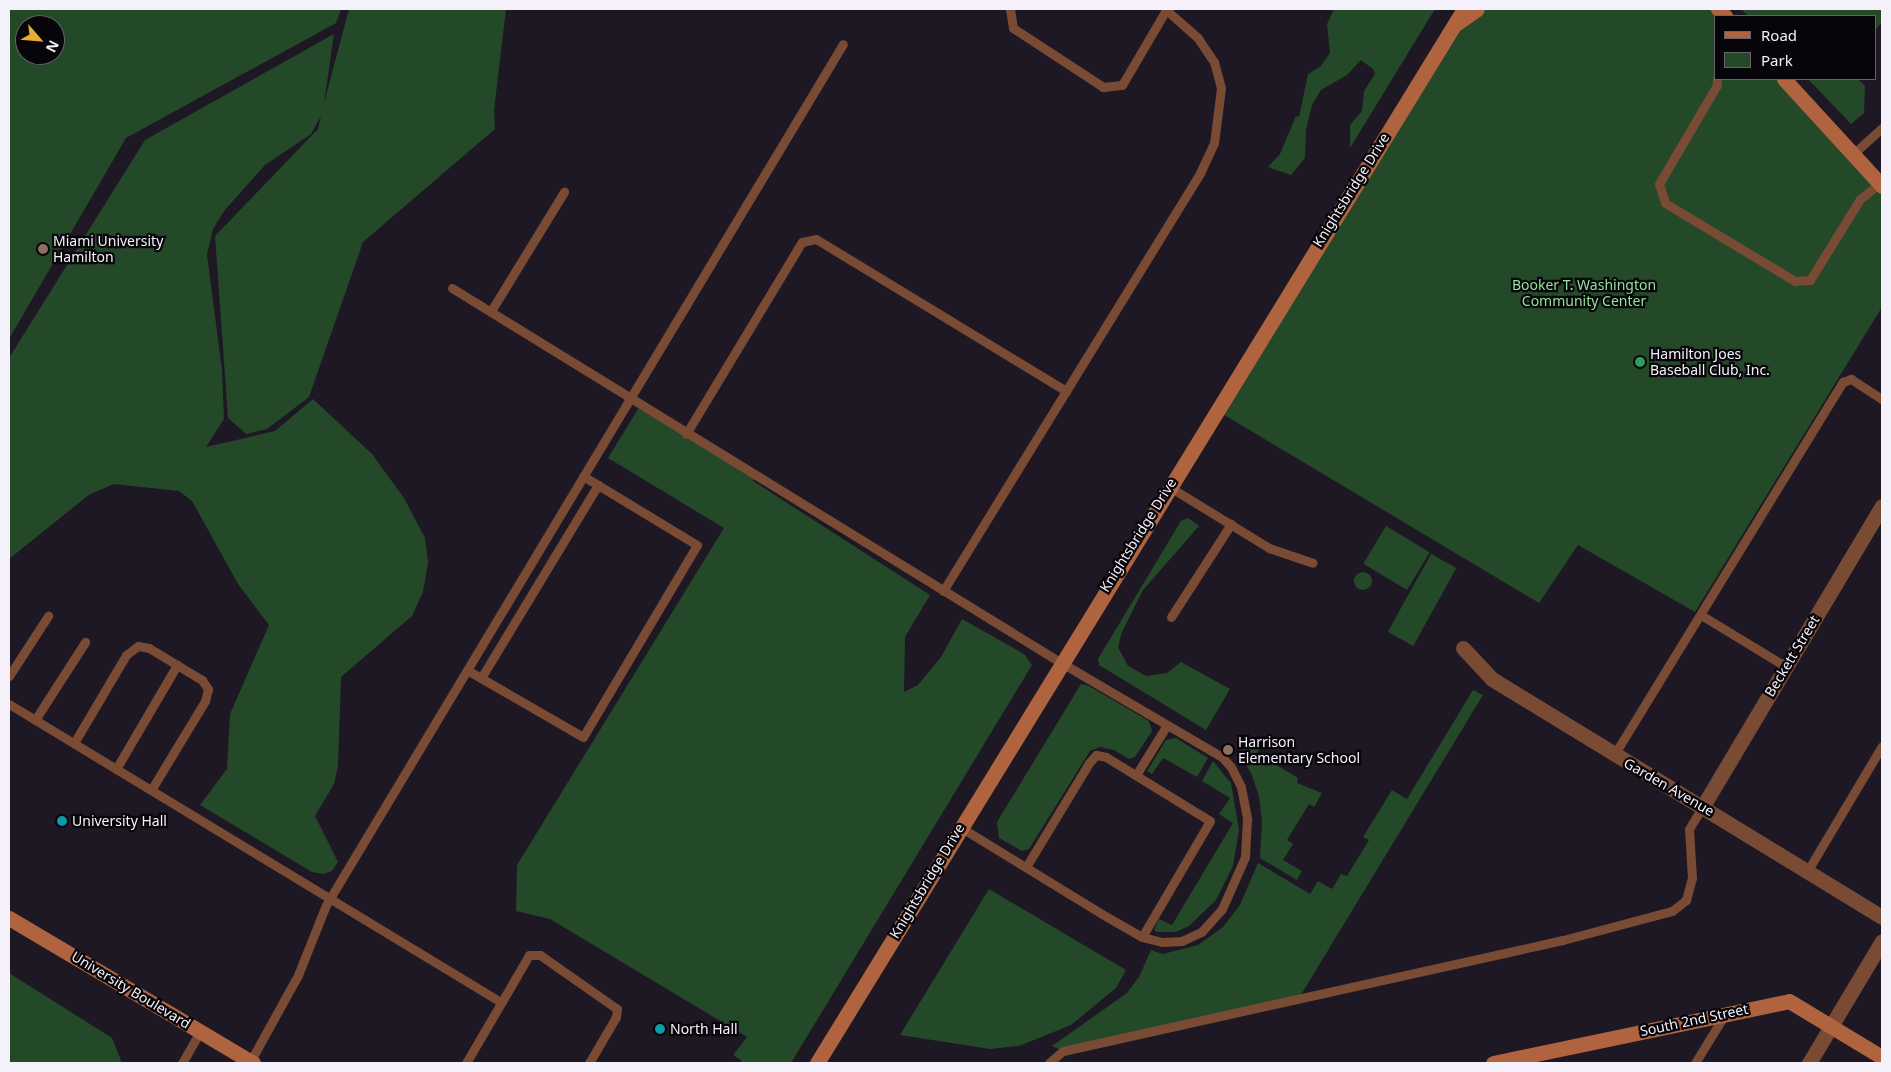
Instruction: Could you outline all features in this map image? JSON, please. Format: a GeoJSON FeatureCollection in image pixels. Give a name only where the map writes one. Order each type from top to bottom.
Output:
{"type":"FeatureCollection","features":[{"type":"Feature","properties":{"kind":"street","name":"Knightsbridge Drive"},"geometry":{"type":"LineString","coordinates":[[816,1063],[1168,486],[1464,9]]}},
{"type":"Feature","properties":{"kind":"street"},"geometry":{"type":"LineString","coordinates":[[1452,27],[1477,9]]}},
{"type":"Feature","properties":{"kind":"street"},"geometry":{"type":"LineString","coordinates":[[1785,80],[1881,184]]}},
{"type":"Feature","properties":{"kind":"street","name":"Beckett Street"},"geometry":{"type":"LineString","coordinates":[[1703,806],[1882,506]]}},
{"type":"Feature","properties":{"kind":"street","name":"Garden Avenue"},"geometry":{"type":"LineString","coordinates":[[1463,648],[1492,679],[1614,755],[1703,806],[1808,870],[1882,917]]}},
{"type":"Feature","properties":{"kind":"street","name":"University Boulevard"},"geometry":{"type":"LineString","coordinates":[[9,918],[252,1062]]}},
{"type":"Feature","properties":{"kind":"street"},"geometry":{"type":"LineString","coordinates":[[1809,1063],[1882,941]]}},
{"type":"Feature","properties":{"kind":"street","name":"South 2nd Street"},"geometry":{"type":"LineString","coordinates":[[1493,1063],[1727,1012],[1789,1001],[1882,1056]]}},
{"type":"Feature","properties":{"kind":"lane"},"geometry":{"type":"LineString","coordinates":[[943,591],[1200,173],[1214,143],[1222,88],[1214,62],[1198,38],[1166,9],[1122,85],[1103,87],[1013,28],[1010,9]]}},
{"type":"Feature","properties":{"kind":"lane"},"geometry":{"type":"LineString","coordinates":[[252,1062],[298,975],[330,898],[843,44]]}},
{"type":"Feature","properties":{"kind":"lane"},"geometry":{"type":"LineString","coordinates":[[1717,80],[1718,85],[1659,184],[1664,203],[1795,281],[1810,280],[1860,199],[1881,184]]}},
{"type":"Feature","properties":{"kind":"lane"},"geometry":{"type":"LineString","coordinates":[[1853,154],[1882,128]]}},
{"type":"Feature","properties":{"kind":"lane"},"geometry":{"type":"LineString","coordinates":[[491,311],[564,192]]}},
{"type":"Feature","properties":{"kind":"lane"},"geometry":{"type":"LineString","coordinates":[[686,434],[802,242],[816,239],[1066,391]]}},
{"type":"Feature","properties":{"kind":"lane"},"geometry":{"type":"LineString","coordinates":[[452,288],[629,399],[943,591],[1222,757],[1231,767],[1241,788],[1247,819],[1245,857],[1222,909],[1201,932],[1182,941],[1162,942],[1142,937],[960,827]]}},
{"type":"Feature","properties":{"kind":"lane"},"geometry":{"type":"LineString","coordinates":[[1614,755],[1843,382],[1851,379],[1882,400]]}},
{"type":"Feature","properties":{"kind":"lane"},"geometry":{"type":"LineString","coordinates":[[467,670],[583,737],[588,729],[697,544],[583,476]]}},
{"type":"Feature","properties":{"kind":"lane"},"geometry":{"type":"LineString","coordinates":[[482,678],[598,484]]}},
{"type":"Feature","properties":{"kind":"lane"},"geometry":{"type":"LineString","coordinates":[[1168,486],[1269,548],[1313,563]]}},
{"type":"Feature","properties":{"kind":"lane"},"geometry":{"type":"LineString","coordinates":[[1171,617],[1231,524]]}},
{"type":"Feature","properties":{"kind":"lane"},"geometry":{"type":"LineString","coordinates":[[1701,615],[1785,666]]}},
{"type":"Feature","properties":{"kind":"lane"},"geometry":{"type":"LineString","coordinates":[[9,676],[48,616]]}},
{"type":"Feature","properties":{"kind":"lane"},"geometry":{"type":"LineString","coordinates":[[35,720],[84,642]]}},
{"type":"Feature","properties":{"kind":"lane"},"geometry":{"type":"LineString","coordinates":[[74,743],[126,656],[138,646],[148,648],[202,680],[208,690],[205,701],[151,790]]}},
{"type":"Feature","properties":{"kind":"lane"},"geometry":{"type":"LineString","coordinates":[[116,769],[177,665]]}},
{"type":"Feature","properties":{"kind":"lane"},"geometry":{"type":"LineString","coordinates":[[9,704],[499,1001]]}},
{"type":"Feature","properties":{"kind":"lane"},"geometry":{"type":"LineString","coordinates":[[1136,775],[1166,725]]}},
{"type":"Feature","properties":{"kind":"lane"},"geometry":{"type":"LineString","coordinates":[[1808,870],[1882,746]]}},
{"type":"Feature","properties":{"kind":"lane"},"geometry":{"type":"LineString","coordinates":[[1026,867],[1096,755],[1106,757],[1136,775],[1210,821],[1142,937]]}},
{"type":"Feature","properties":{"kind":"lane"},"geometry":{"type":"LineString","coordinates":[[1049,1063],[1063,1051],[1563,940],[1672,911],[1686,900],[1692,878],[1689,829],[1703,806]]}},
{"type":"Feature","properties":{"kind":"lane"},"geometry":{"type":"LineString","coordinates":[[466,1063],[499,1001],[529,955],[540,955],[610,1002],[617,1009],[616,1017],[589,1063]]}},
{"type":"Feature","properties":{"kind":"lane"},"geometry":{"type":"LineString","coordinates":[[1695,1063],[1727,1012]]}},
{"type":"Feature","properties":{"kind":"lane"},"geometry":{"type":"LineString","coordinates":[[182,1063],[200,1032]]}},
{"type":"Feature","properties":{"kind":"green space","name":"Miami University Hamilton"},"geometry":{"type":"Polygon","coordinates":[[[9,9],[341,9],[336,23],[126,138],[9,339],[9,9]]]}},
{"type":"Feature","properties":{"kind":"green space"},"geometry":{"type":"Polygon","coordinates":[[[349,9],[506,9],[494,110],[495,129],[363,242],[309,397],[267,429],[246,434],[228,418],[215,236],[318,129],[321,116],[311,134],[265,165],[224,211],[213,229],[207,255],[222,370],[224,419],[206,447],[275,431],[313,399],[372,454],[404,498],[425,538],[428,563],[423,592],[412,616],[341,677],[338,766],[334,784],[315,816],[338,862],[332,871],[323,874],[312,872],[200,805],[227,769],[230,714],[269,625],[238,584],[192,501],[179,491],[114,484],[90,494],[9,559],[9,358],[145,140],[334,34],[324,103],[349,9]]]}},
{"type":"Feature","properties":{"kind":"green space"},"geometry":{"type":"Polygon","coordinates":[[[1334,9],[1435,9],[1350,148],[1350,125],[1362,111],[1364,91],[1375,74],[1373,69],[1361,60],[1347,75],[1321,90],[1312,105],[1306,130],[1305,158],[1291,175],[1268,167],[1280,154],[1296,116],[1299,117],[1308,74],[1320,67],[1330,53],[1327,24],[1334,9]]]}},
{"type":"Feature","properties":{"kind":"green space","name":"Booker T. Washington Community Center"},"geometry":{"type":"Polygon","coordinates":[[[1477,9],[1718,9],[1714,15],[1714,80],[1785,80],[1882,186],[1882,307],[1695,612],[1578,545],[1539,603],[1216,410],[1452,27],[1477,9]]]}},
{"type":"Feature","properties":{"kind":"green space"},"geometry":{"type":"Polygon","coordinates":[[[1741,9],[1882,9],[1882,22],[1876,29],[1876,15],[1747,15],[1741,9]]]}},
{"type":"Feature","properties":{"kind":"green space"},"geometry":{"type":"Polygon","coordinates":[[[1809,80],[1859,80],[1865,86],[1864,113],[1851,124],[1809,80]]]}},
{"type":"Feature","properties":{"kind":"green space"},"geometry":{"type":"Polygon","coordinates":[[[641,404],[756,475],[753,481],[930,595],[905,637],[904,692],[918,685],[941,657],[962,619],[1024,654],[1032,665],[791,1063],[740,1063],[741,1060],[733,1055],[747,1037],[550,919],[516,911],[517,865],[724,528],[608,458],[641,404]]]}},
{"type":"Feature","properties":{"kind":"green space"},"geometry":{"type":"Polygon","coordinates":[[[1188,518],[1199,526],[1143,590],[1122,632],[1118,647],[1128,666],[1146,676],[1167,673],[1181,662],[1230,689],[1206,730],[1099,665],[1098,659],[1181,521],[1188,518]]]}},
{"type":"Feature","properties":{"kind":"green space"},"geometry":{"type":"Polygon","coordinates":[[[1386,526],[1430,552],[1407,590],[1363,564],[1386,526]]]}},
{"type":"Feature","properties":{"kind":"green space"},"geometry":{"type":"Polygon","coordinates":[[[1431,554],[1456,568],[1413,646],[1388,632],[1431,554]]]}},
{"type":"Feature","properties":{"kind":"green space"},"geometry":{"type":"Polygon","coordinates":[[[1363,572],[1369,575],[1372,581],[1369,587],[1363,590],[1357,587],[1354,581],[1357,575],[1363,572]]]}},
{"type":"Feature","properties":{"kind":"green space"},"geometry":{"type":"Polygon","coordinates":[[[1081,684],[1089,686],[1149,721],[1152,731],[1135,757],[1129,759],[1114,750],[1100,747],[1090,751],[1029,849],[1022,851],[999,838],[997,822],[1081,684]]]}},
{"type":"Feature","properties":{"kind":"green space"},"geometry":{"type":"Polygon","coordinates":[[[1473,690],[1483,695],[1299,998],[1063,1051],[1052,1046],[1127,993],[1139,977],[1151,950],[1163,954],[1198,945],[1223,927],[1240,905],[1258,863],[1310,894],[1318,881],[1332,889],[1341,874],[1347,876],[1369,840],[1363,837],[1392,790],[1407,799],[1473,690]]]}},
{"type":"Feature","properties":{"kind":"green space"},"geometry":{"type":"Polygon","coordinates":[[[1259,737],[1263,742],[1257,753],[1298,778],[1297,783],[1322,793],[1314,807],[1309,804],[1287,840],[1293,844],[1283,860],[1302,871],[1297,880],[1260,858],[1262,821],[1259,797],[1252,775],[1239,753],[1259,737]]]}},
{"type":"Feature","properties":{"kind":"green space"},"geometry":{"type":"Polygon","coordinates":[[[1176,738],[1208,758],[1197,777],[1163,758],[1152,774],[1147,771],[1166,740],[1176,738]]]}},
{"type":"Feature","properties":{"kind":"green space"},"geometry":{"type":"Polygon","coordinates":[[[1213,761],[1231,783],[1239,830],[1233,866],[1216,900],[1189,926],[1176,932],[1157,932],[1154,930],[1159,919],[1172,925],[1233,823],[1219,814],[1230,798],[1202,781],[1213,761]]]}},
{"type":"Feature","properties":{"kind":"green space"},"geometry":{"type":"Polygon","coordinates":[[[989,889],[1126,970],[1116,988],[1071,1025],[1019,1046],[990,1049],[900,1035],[989,889]]]}},
{"type":"Feature","properties":{"kind":"green space"},"geometry":{"type":"Polygon","coordinates":[[[9,973],[112,1038],[122,1063],[9,1063],[9,973]]]}},
{"type":"Feature","properties":{"kind":"place","name":"Miami University Hamilton"},"geometry":{"type":"Point","coordinates":[43,249]}},
{"type":"Feature","properties":{"kind":"place","name":"Hamilton Joes Baseball Club, Inc."},"geometry":{"type":"Point","coordinates":[1640,362]}},
{"type":"Feature","properties":{"kind":"place","name":"Harrison Elementary School"},"geometry":{"type":"Point","coordinates":[1228,750]}},
{"type":"Feature","properties":{"kind":"place","name":"University Hall"},"geometry":{"type":"Point","coordinates":[62,821]}},
{"type":"Feature","properties":{"kind":"place","name":"North Hall"},"geometry":{"type":"Point","coordinates":[660,1029]}}]}
